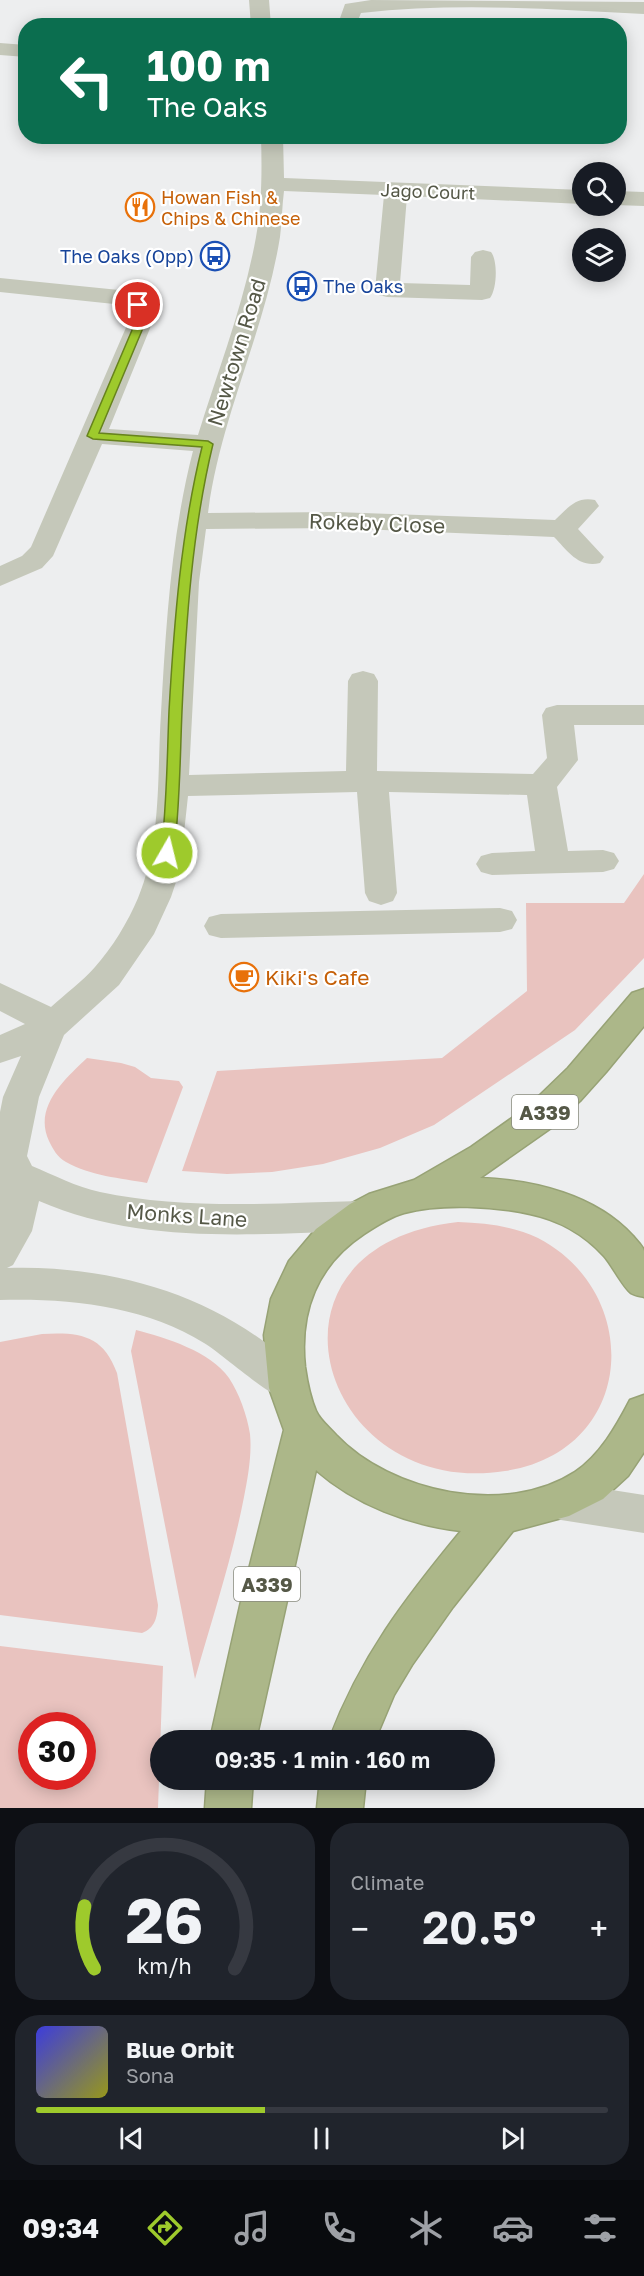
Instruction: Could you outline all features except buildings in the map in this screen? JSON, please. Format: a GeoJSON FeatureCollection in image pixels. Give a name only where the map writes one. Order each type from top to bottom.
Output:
{"type":"FeatureCollection","features":[{"type":"Feature","properties":{"kind":"highway","name":"A339"},"geometry":{"type":"LineString","coordinates":[[422,1194],[490,1154],[539,1118],[578,1081],[644,1002]]}},
{"type":"Feature","properties":{"kind":"highway"},"geometry":{"type":"LineString","coordinates":[[644,1280],[613,1240],[596,1226],[573,1213],[500,1193],[422,1194],[382,1205],[361,1216],[319,1251],[294,1289],[283,1334],[286,1382],[305,1430],[346,1470],[391,1496],[441,1510],[501,1514],[561,1501],[590,1485],[615,1462],[629,1442],[644,1413]]}},
{"type":"Feature","properties":{"kind":"highway","name":"A339"},"geometry":{"type":"LineString","coordinates":[[235,1730],[264,1597],[305,1430]]}},
{"type":"Feature","properties":{"kind":"highway"},"geometry":{"type":"LineString","coordinates":[[355,1730],[359,1716],[378,1681],[408,1634],[501,1514]]}},
{"type":"Feature","properties":{"kind":"highway"},"geometry":{"type":"LineString","coordinates":[[228,1808],[229,1790]]}},
{"type":"Feature","properties":{"kind":"highway"},"geometry":{"type":"LineString","coordinates":[[340,1808],[342,1790]]}},
{"type":"Feature","properties":{"kind":"street"},"geometry":{"type":"LineString","coordinates":[[259,0],[260,18]]}},
{"type":"Feature","properties":{"kind":"street"},"geometry":{"type":"LineString","coordinates":[[350,18],[352,8],[397,3],[530,2],[644,8]]}},
{"type":"Feature","properties":{"kind":"street"},"geometry":{"type":"LineString","coordinates":[[0,49],[18,50]]}},
{"type":"Feature","properties":{"kind":"street","name":"Newtown Road"},"geometry":{"type":"LineString","coordinates":[[0,1050],[52,1026],[107,976],[142,925],[164,870],[171,835],[176,711],[185,582],[198,484],[255,291],[268,237],[273,184],[272,144]]}},
{"type":"Feature","properties":{"kind":"street","name":"Jago Court"},"geometry":{"type":"LineString","coordinates":[[273,184],[572,197]]}},
{"type":"Feature","properties":{"kind":"street"},"geometry":{"type":"LineString","coordinates":[[396,189],[387,290],[482,293],[483,257]]}},
{"type":"Feature","properties":{"kind":"street"},"geometry":{"type":"LineString","coordinates":[[626,198],[644,199]]}},
{"type":"Feature","properties":{"kind":"street"},"geometry":{"type":"LineString","coordinates":[[0,285],[119,297],[128,299],[142,310],[143,316],[43,550],[32,562],[0,577]]}},
{"type":"Feature","properties":{"kind":"street"},"geometry":{"type":"LineString","coordinates":[[93,436],[208,444]]}},
{"type":"Feature","properties":{"kind":"street"},"geometry":{"type":"LineString","coordinates":[[585,506],[562,529],[590,557]]}},
{"type":"Feature","properties":{"kind":"street","name":"Rokeby Close"},"geometry":{"type":"LineString","coordinates":[[193,521],[335,520],[562,529]]}},
{"type":"Feature","properties":{"kind":"street"},"geometry":{"type":"LineString","coordinates":[[363,681],[366,781],[381,892]]}},
{"type":"Feature","properties":{"kind":"street"},"geometry":{"type":"LineString","coordinates":[[173,786],[366,781],[541,785],[563,760],[557,715],[644,715]]}},
{"type":"Feature","properties":{"kind":"street"},"geometry":{"type":"LineString","coordinates":[[541,785],[552,852]]}},
{"type":"Feature","properties":{"kind":"street"},"geometry":{"type":"LineString","coordinates":[[492,864],[552,852],[603,861]]}},
{"type":"Feature","properties":{"kind":"street"},"geometry":{"type":"LineString","coordinates":[[221,926],[500,920]]}},
{"type":"Feature","properties":{"kind":"street"},"geometry":{"type":"LineString","coordinates":[[0,996],[52,1026]]}},
{"type":"Feature","properties":{"kind":"street","name":"Newtown Road"},"geometry":{"type":"LineString","coordinates":[[0,1254],[13,1235],[21,1205],[9,1159],[21,1097],[52,1026]]}},
{"type":"Feature","properties":{"kind":"street","name":"Monks Lane"},"geometry":{"type":"LineString","coordinates":[[9,1159],[65,1196],[129,1213],[247,1219],[361,1216]]}},
{"type":"Feature","properties":{"kind":"street"},"geometry":{"type":"LineString","coordinates":[[0,1284],[17,1282],[94,1290],[122,1295],[162,1307],[217,1330],[286,1382]]}},
{"type":"Feature","properties":{"kind":"street"},"geometry":{"type":"LineString","coordinates":[[561,1501],[644,1514]]}},
{"type":"Feature","properties":{"kind":"shaded area"},"geometry":{"type":"Polygon","coordinates":[[[644,874],[644,958],[575,1030],[434,1125],[380,1148],[323,1164],[272,1172],[227,1174],[182,1171],[217,1071],[442,1058],[527,991],[526,903],[624,903],[644,874]]]}},
{"type":"Feature","properties":{"kind":"shaded area"},"geometry":{"type":"Polygon","coordinates":[[[87,1058],[135,1067],[151,1078],[179,1081],[183,1087],[147,1183],[106,1176],[76,1167],[60,1158],[49,1141],[45,1129],[48,1105],[61,1085],[87,1058]]]}},
{"type":"Feature","properties":{"kind":"shaded area"},"geometry":{"type":"Polygon","coordinates":[[[458,1222],[499,1226],[538,1238],[572,1263],[596,1295],[609,1331],[611,1368],[601,1403],[581,1434],[549,1458],[505,1471],[441,1470],[389,1448],[352,1411],[331,1366],[329,1319],[348,1275],[391,1241],[458,1222]]]}},
{"type":"Feature","properties":{"kind":"shaded area"},"geometry":{"type":"Polygon","coordinates":[[[136,1330],[187,1347],[211,1360],[221,1369],[229,1378],[239,1397],[250,1434],[249,1466],[239,1520],[195,1679],[131,1351],[136,1330]]]}},
{"type":"Feature","properties":{"kind":"shaded area"},"geometry":{"type":"Polygon","coordinates":[[[42,1334],[68,1334],[88,1338],[105,1351],[117,1373],[158,1605],[154,1622],[142,1633],[0,1615],[0,1342],[42,1334]]]}},
{"type":"Feature","properties":{"kind":"shaded area"},"geometry":{"type":"Polygon","coordinates":[[[0,1646],[163,1666],[161,1730],[150,1730],[150,1790],[159,1790],[158,1808],[0,1808],[0,1646]]]}},
{"type":"Feature","properties":{"kind":"place","name":"Howan Fish & Chips & Chinese"},"geometry":{"type":"Point","coordinates":[140,207]}},
{"type":"Feature","properties":{"kind":"place","name":"The Oaks (Opp)"},"geometry":{"type":"Point","coordinates":[215,256]}},
{"type":"Feature","properties":{"kind":"place","name":"The Oaks"},"geometry":{"type":"Point","coordinates":[302,286]}},
{"type":"Feature","properties":{"kind":"place","name":"Kiki's Cafe"},"geometry":{"type":"Point","coordinates":[244,977]}},
{"type":"Feature","properties":{"kind":"route"},"geometry":{"type":"LineString","coordinates":[[138,305],[143,316],[93,436],[208,444],[198,484],[185,582],[176,711],[171,835],[167,853]]}}]}
